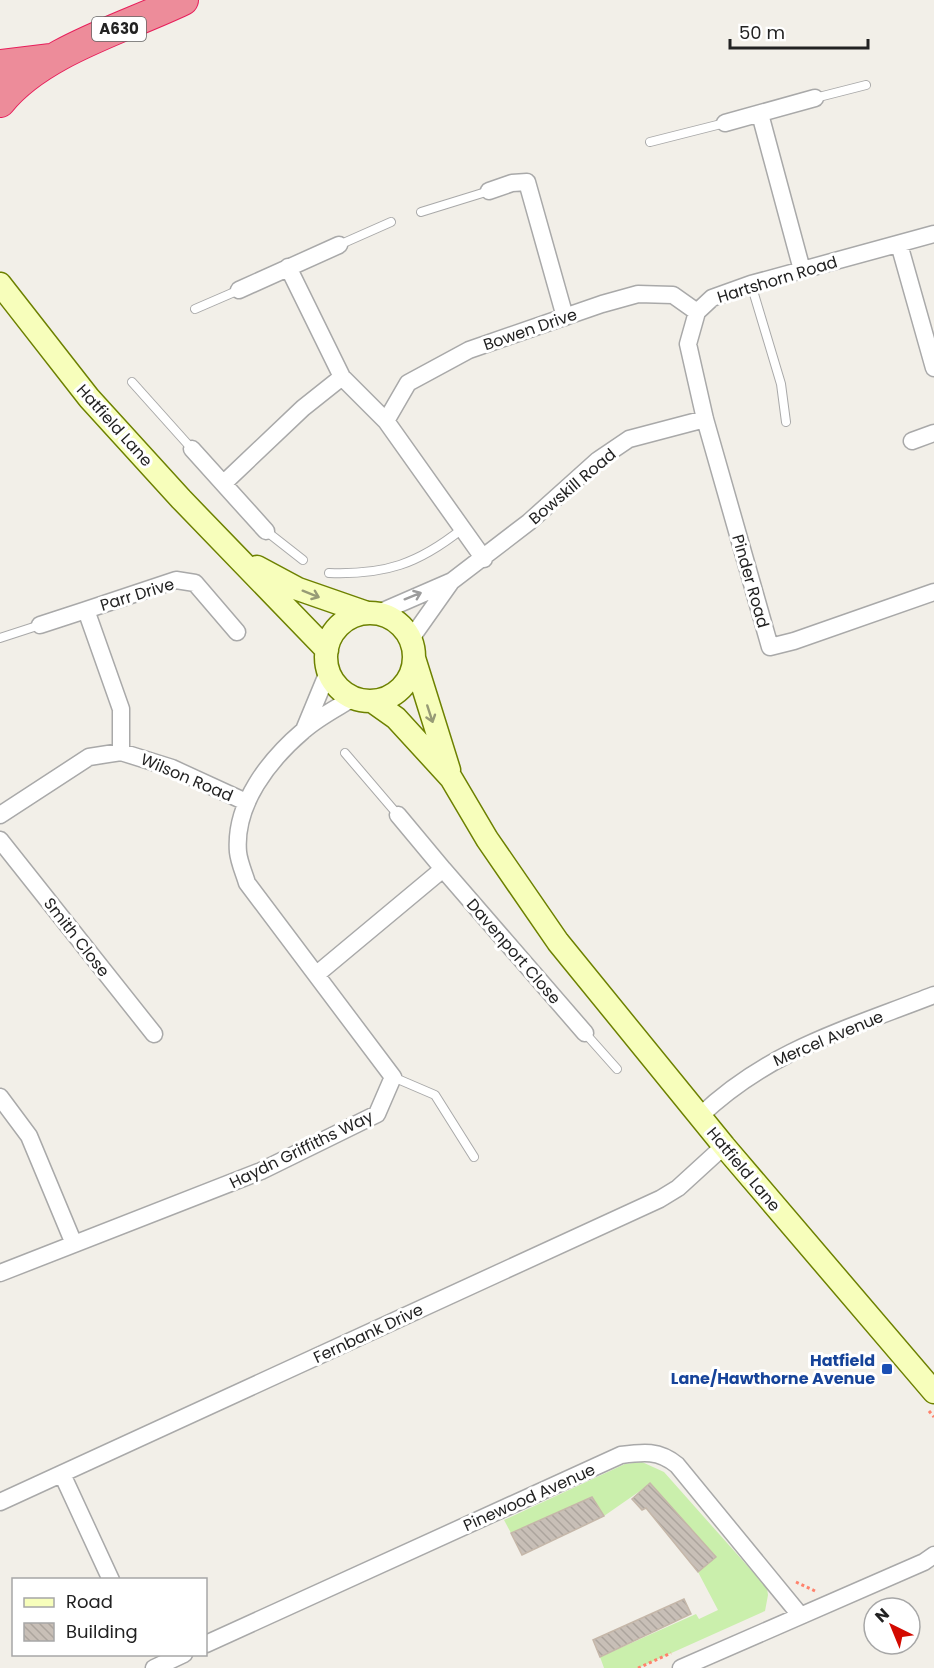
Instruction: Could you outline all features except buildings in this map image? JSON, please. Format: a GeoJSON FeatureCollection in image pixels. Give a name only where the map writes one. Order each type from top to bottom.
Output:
{"type":"FeatureCollection","features":[{"type":"Feature","properties":{"kind":"highway","name":"A630"},"geometry":{"type":"LineString","coordinates":[[0,102],[9,91],[55,58],[183,0]]}},
{"type":"Feature","properties":{"kind":"highway","name":"A630"},"geometry":{"type":"LineString","coordinates":[[0,65],[55,58]]}},
{"type":"Feature","properties":{"kind":"street"},"geometry":{"type":"LineString","coordinates":[[725,123],[814,98]]}},
{"type":"Feature","properties":{"kind":"street"},"geometry":{"type":"LineString","coordinates":[[760,114],[801,270]]}},
{"type":"Feature","properties":{"kind":"street"},"geometry":{"type":"LineString","coordinates":[[489,191],[512,183],[527,182],[565,317]]}},
{"type":"Feature","properties":{"kind":"street","name":"Hartshorn Road"},"geometry":{"type":"LineString","coordinates":[[705,419],[688,344],[697,312],[712,298],[752,284],[934,234]]}},
{"type":"Feature","properties":{"kind":"street"},"geometry":{"type":"LineString","coordinates":[[899,244],[934,368]]}},
{"type":"Feature","properties":{"kind":"street"},"geometry":{"type":"LineString","coordinates":[[239,290],[339,245]]}},
{"type":"Feature","properties":{"kind":"street"},"geometry":{"type":"LineString","coordinates":[[288,267],[342,377],[386,421],[484,559]]}},
{"type":"Feature","properties":{"kind":"street","name":"Hatfield Lane"},"geometry":{"type":"LineString","coordinates":[[0,284],[88,398],[240,558],[327,661]]}},
{"type":"Feature","properties":{"kind":"street","name":"Bowen Drive"},"geometry":{"type":"LineString","coordinates":[[386,421],[408,383],[469,350],[638,294],[673,295],[697,312]]}},
{"type":"Feature","properties":{"kind":"street"},"geometry":{"type":"LineString","coordinates":[[224,483],[303,408],[342,377]]}},
{"type":"Feature","properties":{"kind":"street","name":"Bowskill Road"},"geometry":{"type":"LineString","coordinates":[[372,613],[452,581],[484,559],[598,460],[630,439],[705,419]]}},
{"type":"Feature","properties":{"kind":"street","name":"Pinder Road"},"geometry":{"type":"LineString","coordinates":[[705,419],[770,647],[794,641],[934,592]]}},
{"type":"Feature","properties":{"kind":"street"},"geometry":{"type":"LineString","coordinates":[[912,441],[934,433]]}},
{"type":"Feature","properties":{"kind":"street"},"geometry":{"type":"LineString","coordinates":[[192,449],[266,531]]}},
{"type":"Feature","properties":{"kind":"street","name":"Hatfield Lane"},"geometry":{"type":"LineString","coordinates":[[240,558],[298,589],[372,613]]}},
{"type":"Feature","properties":{"kind":"street","name":"Parr Drive"},"geometry":{"type":"LineString","coordinates":[[40,625],[176,580],[195,583],[237,632]]}},
{"type":"Feature","properties":{"kind":"street","name":"Bowskill Road"},"geometry":{"type":"LineString","coordinates":[[412,649],[452,581]]}},
{"type":"Feature","properties":{"kind":"street","name":"Parr Drive"},"geometry":{"type":"LineString","coordinates":[[86,610],[121,709],[121,752]]}},
{"type":"Feature","properties":{"kind":"street"},"geometry":{"type":"LineString","coordinates":[[304,730],[327,661],[332,636],[341,624],[353,616],[372,613],[396,623],[412,649],[451,778]]}},
{"type":"Feature","properties":{"kind":"street"},"geometry":{"type":"LineString","coordinates":[[393,1077],[247,883],[238,852],[246,802],[263,774],[304,730],[362,700],[388,697],[401,688],[410,674],[412,649]]}},
{"type":"Feature","properties":{"kind":"street"},"geometry":{"type":"LineString","coordinates":[[327,661],[342,692],[396,718],[451,778]]}},
{"type":"Feature","properties":{"kind":"street","name":"Wilson Road"},"geometry":{"type":"LineString","coordinates":[[0,815],[89,757],[121,752],[172,768],[246,802]]}},
{"type":"Feature","properties":{"kind":"street","name":"Hatfield Lane"},"geometry":{"type":"LineString","coordinates":[[451,778],[487,839],[558,942],[930,1400]]}},
{"type":"Feature","properties":{"kind":"street","name":"Davenport Close"},"geometry":{"type":"LineString","coordinates":[[398,815],[585,1033]]}},
{"type":"Feature","properties":{"kind":"street","name":"Smith Close"},"geometry":{"type":"LineString","coordinates":[[0,840],[154,1034]]}},
{"type":"Feature","properties":{"kind":"street"},"geometry":{"type":"LineString","coordinates":[[317,974],[442,869]]}},
{"type":"Feature","properties":{"kind":"street","name":"Mercel Avenue"},"geometry":{"type":"LineString","coordinates":[[700,1116],[727,1090],[776,1058],[934,995]]}},
{"type":"Feature","properties":{"kind":"street","name":"Haydn Griffiths Way"},"geometry":{"type":"LineString","coordinates":[[0,1273],[261,1171],[377,1114],[393,1077]]}},
{"type":"Feature","properties":{"kind":"street"},"geometry":{"type":"LineString","coordinates":[[0,1097],[29,1136],[74,1244]]}},
{"type":"Feature","properties":{"kind":"street","name":"Fernbank Drive"},"geometry":{"type":"LineString","coordinates":[[0,1502],[660,1199],[678,1188],[724,1146]]}},
{"type":"Feature","properties":{"kind":"street","name":"Pinewood Avenue"},"geometry":{"type":"LineString","coordinates":[[207,1644],[621,1455],[638,1452],[657,1453],[677,1465],[800,1616]]}},
{"type":"Feature","properties":{"kind":"street"},"geometry":{"type":"LineString","coordinates":[[62,1474],[110,1578]]}},
{"type":"Feature","properties":{"kind":"street"},"geometry":{"type":"LineString","coordinates":[[681,1668],[924,1562],[934,1555]]}},
{"type":"Feature","properties":{"kind":"street"},"geometry":{"type":"LineString","coordinates":[[153,1668],[180,1656]]}},
{"type":"Feature","properties":{"kind":"lane"},"geometry":{"type":"LineString","coordinates":[[814,98],[866,85]]}},
{"type":"Feature","properties":{"kind":"lane"},"geometry":{"type":"LineString","coordinates":[[650,142],[725,123]]}},
{"type":"Feature","properties":{"kind":"lane"},"geometry":{"type":"LineString","coordinates":[[421,212],[489,191]]}},
{"type":"Feature","properties":{"kind":"lane"},"geometry":{"type":"LineString","coordinates":[[339,245],[391,222]]}},
{"type":"Feature","properties":{"kind":"lane"},"geometry":{"type":"LineString","coordinates":[[752,284],[781,384],[786,422]]}},
{"type":"Feature","properties":{"kind":"lane"},"geometry":{"type":"LineString","coordinates":[[195,309],[239,290]]}},
{"type":"Feature","properties":{"kind":"lane"},"geometry":{"type":"LineString","coordinates":[[132,382],[192,449]]}},
{"type":"Feature","properties":{"kind":"lane"},"geometry":{"type":"LineString","coordinates":[[329,573],[360,574],[394,569],[435,551],[462,529]]}},
{"type":"Feature","properties":{"kind":"lane"},"geometry":{"type":"LineString","coordinates":[[266,531],[303,560]]}},
{"type":"Feature","properties":{"kind":"lane"},"geometry":{"type":"LineString","coordinates":[[0,638],[40,625]]}},
{"type":"Feature","properties":{"kind":"lane"},"geometry":{"type":"LineString","coordinates":[[345,753],[398,815]]}},
{"type":"Feature","properties":{"kind":"lane"},"geometry":{"type":"LineString","coordinates":[[585,1033],[617,1069]]}},
{"type":"Feature","properties":{"kind":"lane"},"geometry":{"type":"LineString","coordinates":[[393,1077],[435,1095],[474,1157]]}},
{"type":"Feature","properties":{"kind":"path"},"geometry":{"type":"LineString","coordinates":[[930,1400],[934,1417]]}},
{"type":"Feature","properties":{"kind":"path"},"geometry":{"type":"LineString","coordinates":[[795,1582],[815,1592],[824,1588]]}},
{"type":"Feature","properties":{"kind":"green space"},"geometry":{"type":"Polygon","coordinates":[[[642,1462],[664,1472],[767,1588],[768,1595],[765,1611],[638,1668],[604,1668],[600,1657],[696,1614],[699,1619],[718,1610],[698,1572],[716,1557],[650,1484],[604,1516],[592,1497],[511,1533],[504,1520],[625,1464],[642,1462]]]}},
{"type":"Feature","properties":{"kind":"place","name":"Hatfield Lane/Hawthorne Avenue"},"geometry":{"type":"Point","coordinates":[887,1369]}}]}
